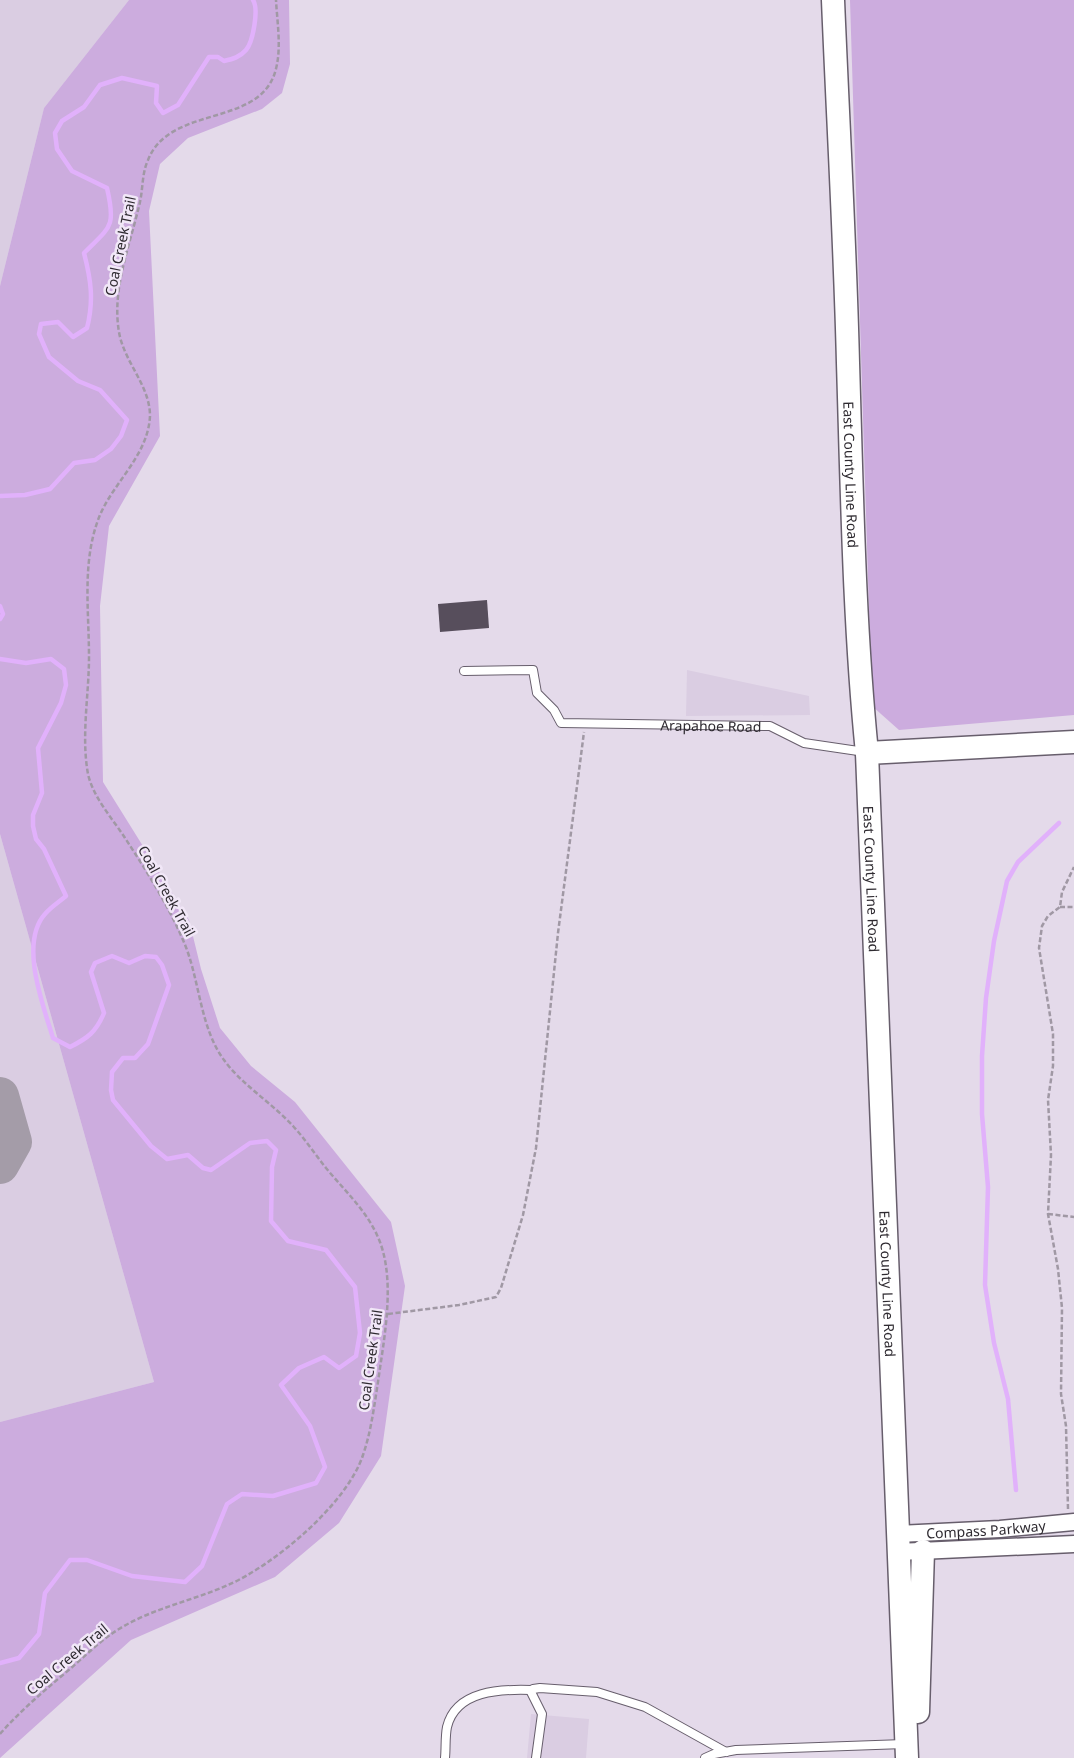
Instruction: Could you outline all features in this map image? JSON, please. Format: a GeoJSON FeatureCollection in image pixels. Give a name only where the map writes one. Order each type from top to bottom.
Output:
{"type":"FeatureCollection","features":[{"type":"Feature","properties":{"kind":"main road","name":"East County Line Road"},"geometry":{"type":"LineString","coordinates":[[833,0],[856,607],[859,668],[867,753],[898,1543],[910,1753]]}},
{"type":"Feature","properties":{"kind":"main road","name":"Arapahoe Road"},"geometry":{"type":"LineString","coordinates":[[867,753],[1074,742]]}},
{"type":"Feature","properties":{"kind":"main road"},"geometry":{"type":"LineString","coordinates":[[910,1753],[923,1551]]}},
{"type":"Feature","properties":{"kind":"street","name":"Compass Parkway"},"geometry":{"type":"LineString","coordinates":[[898,1543],[1000,1529],[1071,1515]]}},
{"type":"Feature","properties":{"kind":"street","name":"Compass Parkway"},"geometry":{"type":"LineString","coordinates":[[898,1543],[923,1551],[1074,1544]]}},
{"type":"Feature","properties":{"kind":"lane","name":"Arapahoe Road"},"geometry":{"type":"LineString","coordinates":[[464,671],[533,670],[537,693],[554,710],[561,723],[770,726],[804,743],[867,753]]}},
{"type":"Feature","properties":{"kind":"lane"},"geometry":{"type":"LineString","coordinates":[[445,1758],[447,1727],[455,1709],[488,1692],[503,1689],[571,1689],[597,1692],[645,1708],[726,1752]]}},
{"type":"Feature","properties":{"kind":"lane"},"geometry":{"type":"LineString","coordinates":[[531,1690],[542,1714],[536,1758]]}},
{"type":"Feature","properties":{"kind":"lane"},"geometry":{"type":"LineString","coordinates":[[705,1758],[726,1752],[910,1753]]}},
{"type":"Feature","properties":{"kind":"path","name":"Coal Creek Trail"},"geometry":{"type":"LineString","coordinates":[[0,1734],[20,1712],[108,1637],[140,1617],[204,1595],[256,1571],[331,1508],[354,1477],[363,1456],[374,1410],[388,1314],[385,1260],[380,1240],[364,1212],[295,1127],[227,1066],[216,1049],[182,935],[135,853],[96,794],[88,771],[86,741],[89,659],[87,589],[92,540],[103,508],[144,443],[150,418],[149,402],[144,387],[125,354],[116,316],[121,278],[148,160],[161,140],[173,131],[196,121],[239,108],[255,100],[268,86],[277,63],[276,0]]}},
{"type":"Feature","properties":{"kind":"path"},"geometry":{"type":"LineString","coordinates":[[388,1314],[480,1302],[496,1297],[501,1288],[523,1215],[536,1148],[558,933],[585,724]]}},
{"type":"Feature","properties":{"kind":"path"},"geometry":{"type":"LineString","coordinates":[[1060,907],[1062,892],[1074,867]]}},
{"type":"Feature","properties":{"kind":"path"},"geometry":{"type":"LineString","coordinates":[[1071,1515],[1066,1426],[1061,1394],[1062,1308],[1058,1269],[1048,1214],[1051,1155],[1048,1100],[1053,1066],[1053,1034],[1039,948],[1042,926],[1048,916],[1060,907],[1074,906]]}},
{"type":"Feature","properties":{"kind":"path"},"geometry":{"type":"LineString","coordinates":[[1048,1214],[1074,1217]]}},
{"type":"Feature","properties":{"kind":"shaded area"},"geometry":{"type":"Polygon","coordinates":[[[0,0],[129,0],[44,108],[0,286],[0,0]]]}},
{"type":"Feature","properties":{"kind":"shaded area"},"geometry":{"type":"Polygon","coordinates":[[[129,0],[289,0],[290,64],[282,93],[262,109],[188,138],[160,164],[149,211],[160,436],[109,526],[100,606],[103,782],[189,920],[201,969],[220,1028],[251,1066],[295,1102],[391,1222],[405,1286],[381,1456],[339,1523],[275,1577],[131,1640],[0,1758],[0,1422],[154,1382],[0,834],[0,286],[44,108],[129,0]]]}},
{"type":"Feature","properties":{"kind":"shaded area"},"geometry":{"type":"Polygon","coordinates":[[[850,0],[1074,0],[1074,715],[899,730],[872,706],[850,0]]]}},
{"type":"Feature","properties":{"kind":"shaded area"},"geometry":{"type":"Polygon","coordinates":[[[687,670],[809,696],[810,715],[686,716],[687,670]]]}},
{"type":"Feature","properties":{"kind":"shaded area"},"geometry":{"type":"Polygon","coordinates":[[[0,834],[154,1382],[0,1422],[0,834]]]}},
{"type":"Feature","properties":{"kind":"shaded area"},"geometry":{"type":"Polygon","coordinates":[[[531,1714],[589,1719],[586,1758],[527,1758],[531,1714]]]}},
{"type":"Feature","properties":{"kind":"building"},"geometry":{"type":"Polygon","coordinates":[[[487,600],[489,628],[440,632],[438,604],[487,600]]]}},
{"type":"Feature","properties":{"kind":"waterway"},"geometry":{"type":"LineString","coordinates":[[0,496],[25,495],[50,489],[74,463],[95,460],[111,449],[121,436],[127,420],[100,390],[78,381],[49,357],[39,334],[41,324],[58,322],[73,337],[87,328],[91,290],[84,253],[106,231],[111,219],[107,188],[72,171],[57,149],[55,133],[62,121],[84,107],[100,85],[122,78],[157,86],[156,103],[163,113],[178,105],[209,57],[218,57],[224,61],[236,57],[249,46],[254,25],[255,4],[253,0]]}},
{"type":"Feature","properties":{"kind":"waterway"},"geometry":{"type":"LineString","coordinates":[[0,606],[3,614],[0,619]]}},
{"type":"Feature","properties":{"kind":"waterway"},"geometry":{"type":"LineString","coordinates":[[0,659],[26,663],[51,659],[64,669],[66,685],[61,703],[38,748],[42,793],[33,815],[36,839],[44,849],[66,896],[45,914],[37,926],[34,941],[33,957],[39,992],[53,1038],[70,1047],[91,1034],[101,1020],[104,1013],[91,972],[95,963],[112,956],[129,963],[145,956],[156,957],[162,965],[169,985],[148,1044],[135,1058],[123,1058],[112,1072],[111,1090],[113,1100],[151,1146],[167,1159],[188,1155],[203,1168],[211,1170],[250,1143],[267,1141],[276,1150],[272,1167],[271,1221],[288,1241],[326,1250],[355,1287],[360,1333],[356,1356],[339,1368],[324,1357],[299,1368],[281,1385],[310,1426],[325,1467],[316,1483],[273,1496],[242,1494],[227,1504],[202,1566],[185,1582],[132,1576],[87,1560],[70,1560],[45,1593],[39,1634],[19,1658],[0,1663]]}},
{"type":"Feature","properties":{"kind":"waterway"},"geometry":{"type":"LineString","coordinates":[[1016,1490],[1008,1399],[994,1343],[985,1285],[988,1187],[982,1114],[982,1056],[986,998],[994,941],[1007,881],[1018,862],[1059,823]]}},
{"type":"Feature","properties":{"kind":"taxiway"},"geometry":{"type":"LineString","coordinates":[[0,1096],[13,1142],[0,1165]]}}]}
